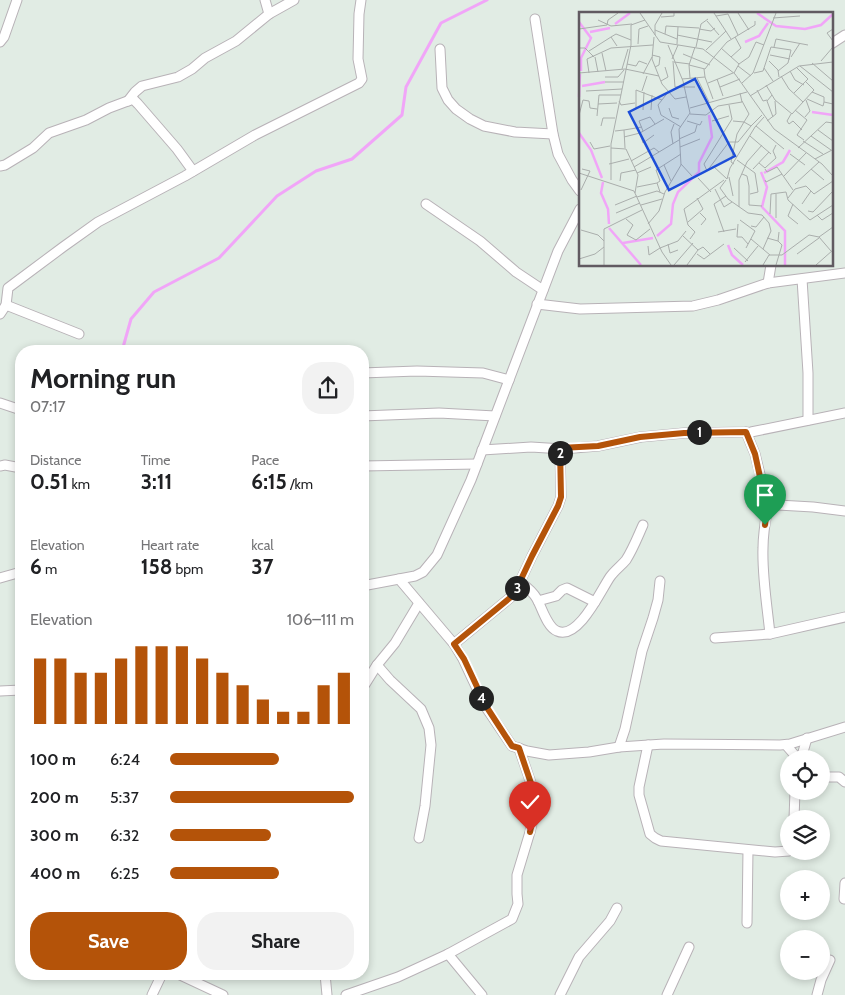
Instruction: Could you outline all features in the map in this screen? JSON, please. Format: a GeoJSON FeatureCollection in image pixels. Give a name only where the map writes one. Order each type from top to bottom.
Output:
{"type":"FeatureCollection","features":[{"type":"Feature","properties":{"kind":"street"},"geometry":{"type":"LineString","coordinates":[[0,42],[4,37],[17,0]]}},
{"type":"Feature","properties":{"kind":"street"},"geometry":{"type":"LineString","coordinates":[[265,0],[269,14]]}},
{"type":"Feature","properties":{"kind":"street"},"geometry":{"type":"LineString","coordinates":[[128,101],[142,86],[178,77],[192,69],[205,58],[236,41],[269,14],[294,0]]}},
{"type":"Feature","properties":{"kind":"street"},"geometry":{"type":"LineString","coordinates":[[0,314],[6,305],[8,288],[98,222],[255,135],[359,83],[362,79],[358,58],[361,0]]}},
{"type":"Feature","properties":{"kind":"street"},"geometry":{"type":"LineString","coordinates":[[535,19],[553,134],[558,154],[579,190]]}},
{"type":"Feature","properties":{"kind":"street"},"geometry":{"type":"LineString","coordinates":[[832,43],[845,35]]}},
{"type":"Feature","properties":{"kind":"street"},"geometry":{"type":"LineString","coordinates":[[440,49],[442,88],[448,100],[456,109],[484,126],[515,132],[553,134]]}},
{"type":"Feature","properties":{"kind":"street"},"geometry":{"type":"LineString","coordinates":[[0,166],[4,166],[33,148],[50,132],[86,120],[109,108],[133,99],[177,149],[193,171]]}},
{"type":"Feature","properties":{"kind":"street"},"geometry":{"type":"LineString","coordinates":[[426,204],[480,241],[516,272],[543,290]]}},
{"type":"Feature","properties":{"kind":"street"},"geometry":{"type":"LineString","coordinates":[[369,585],[415,576],[423,572],[437,555],[471,480],[558,251],[579,211]]}},
{"type":"Feature","properties":{"kind":"street"},"geometry":{"type":"LineString","coordinates":[[768,283],[771,266]]}},
{"type":"Feature","properties":{"kind":"street"},"geometry":{"type":"LineString","coordinates":[[537,304],[580,309],[693,306],[718,300],[768,283],[845,273]]}},
{"type":"Feature","properties":{"kind":"street"},"geometry":{"type":"LineString","coordinates":[[802,279],[808,373],[808,420]]}},
{"type":"Feature","properties":{"kind":"street"},"geometry":{"type":"LineString","coordinates":[[6,305],[79,334]]}},
{"type":"Feature","properties":{"kind":"street"},"geometry":{"type":"LineString","coordinates":[[369,374],[417,371],[484,373],[509,380]]}},
{"type":"Feature","properties":{"kind":"street"},"geometry":{"type":"LineString","coordinates":[[0,403],[15,408]]}},
{"type":"Feature","properties":{"kind":"street"},"geometry":{"type":"LineString","coordinates":[[369,416],[439,413],[495,416]]}},
{"type":"Feature","properties":{"kind":"street"},"geometry":{"type":"LineString","coordinates":[[482,450],[598,446],[640,437],[684,433],[752,432],[845,413]]}},
{"type":"Feature","properties":{"kind":"street"},"geometry":{"type":"LineString","coordinates":[[746,432],[755,454],[764,495],[768,501],[778,505],[845,511]]}},
{"type":"Feature","properties":{"kind":"street"},"geometry":{"type":"LineString","coordinates":[[454,644],[511,597],[520,582],[561,497],[560,448]]}},
{"type":"Feature","properties":{"kind":"street"},"geometry":{"type":"LineString","coordinates":[[369,466],[477,464]]}},
{"type":"Feature","properties":{"kind":"street"},"geometry":{"type":"LineString","coordinates":[[0,466],[15,467]]}},
{"type":"Feature","properties":{"kind":"street"},"geometry":{"type":"LineString","coordinates":[[768,501],[763,549],[770,634]]}},
{"type":"Feature","properties":{"kind":"street"},"geometry":{"type":"LineString","coordinates":[[520,582],[530,590],[538,601],[548,622],[555,630],[563,632],[577,627],[585,618],[612,575],[625,561],[643,525]]}},
{"type":"Feature","properties":{"kind":"street"},"geometry":{"type":"LineString","coordinates":[[0,578],[15,574]]}},
{"type":"Feature","properties":{"kind":"street"},"geometry":{"type":"LineString","coordinates":[[399,579],[454,644],[464,659],[486,706],[512,746],[548,755],[648,745],[786,744],[845,727]]}},
{"type":"Feature","properties":{"kind":"street"},"geometry":{"type":"LineString","coordinates":[[619,747],[625,729],[642,650],[655,609],[660,581]]}},
{"type":"Feature","properties":{"kind":"street"},"geometry":{"type":"LineString","coordinates":[[538,601],[556,596],[567,588],[595,602]]}},
{"type":"Feature","properties":{"kind":"street"},"geometry":{"type":"LineString","coordinates":[[369,678],[395,643],[419,603]]}},
{"type":"Feature","properties":{"kind":"street"},"geometry":{"type":"LineString","coordinates":[[715,638],[770,634],[845,617]]}},
{"type":"Feature","properties":{"kind":"street"},"geometry":{"type":"LineString","coordinates":[[377,665],[421,709],[430,728],[431,745],[425,806],[419,838]]}},
{"type":"Feature","properties":{"kind":"street"},"geometry":{"type":"LineString","coordinates":[[0,691],[15,690]]}},
{"type":"Feature","properties":{"kind":"street"},"geometry":{"type":"LineString","coordinates":[[803,750],[806,738]]}},
{"type":"Feature","properties":{"kind":"street"},"geometry":{"type":"LineString","coordinates":[[786,744],[792,750]]}},
{"type":"Feature","properties":{"kind":"street"},"geometry":{"type":"LineString","coordinates":[[648,745],[639,794],[650,834],[661,841],[780,852]]}},
{"type":"Feature","properties":{"kind":"street"},"geometry":{"type":"LineString","coordinates":[[346,995],[398,977],[448,954],[512,919],[518,904],[518,875],[536,804],[536,798],[519,748]]}},
{"type":"Feature","properties":{"kind":"street"},"geometry":{"type":"LineString","coordinates":[[830,777],[839,777],[845,782]]}},
{"type":"Feature","properties":{"kind":"street"},"geometry":{"type":"LineString","coordinates":[[747,923],[748,850]]}},
{"type":"Feature","properties":{"kind":"street"},"geometry":{"type":"LineString","coordinates":[[844,899],[845,883]]}},
{"type":"Feature","properties":{"kind":"street"},"geometry":{"type":"LineString","coordinates":[[560,995],[579,957],[610,921],[617,908]]}},
{"type":"Feature","properties":{"kind":"street"},"geometry":{"type":"LineString","coordinates":[[667,995],[690,947]]}},
{"type":"Feature","properties":{"kind":"street"},"geometry":{"type":"LineString","coordinates":[[448,954],[482,995]]}},
{"type":"Feature","properties":{"kind":"street"},"geometry":{"type":"LineString","coordinates":[[152,995],[159,980]]}},
{"type":"Feature","properties":{"kind":"street"},"geometry":{"type":"LineString","coordinates":[[191,980],[223,995]]}},
{"type":"Feature","properties":{"kind":"street"},"geometry":{"type":"LineString","coordinates":[[326,980],[327,995]]}},
{"type":"Feature","properties":{"kind":"street"},"geometry":{"type":"LineString","coordinates":[[817,995],[823,980]]}},
{"type":"Feature","properties":{"kind":"waterway"},"geometry":{"type":"LineString","coordinates":[[124,345],[131,319],[154,292],[219,258],[277,196],[316,171],[352,159],[402,115],[406,87],[441,23],[487,0]]}},
{"type":"Feature","properties":{"kind":"route"},"geometry":{"type":"LineString","coordinates":[[530,832],[536,798],[519,748],[512,746],[486,706],[464,659],[454,644],[511,597],[516,590],[561,497],[560,448],[598,446],[640,437],[684,433],[746,432],[755,454],[764,495],[768,501],[765,525]]}}]}
